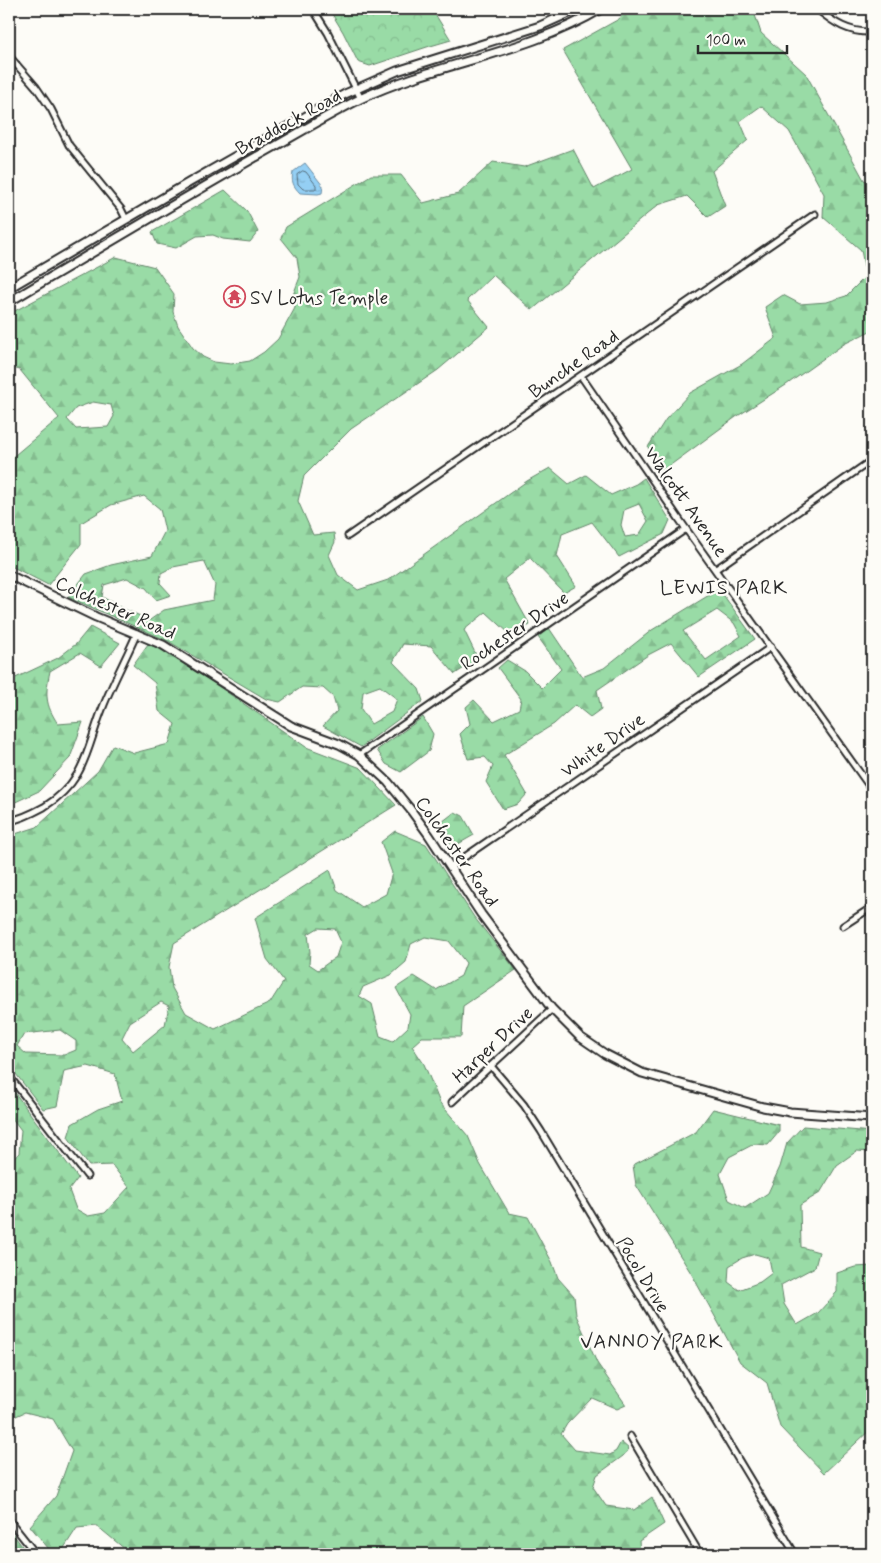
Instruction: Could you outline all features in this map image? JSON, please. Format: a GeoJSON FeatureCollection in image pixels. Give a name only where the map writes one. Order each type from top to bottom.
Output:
{"type":"FeatureCollection","features":[{"type":"Feature","properties":{"kind":"main road","name":"Braddock Road"},"geometry":{"type":"LineString","coordinates":[[9,288],[126,219],[356,89],[397,71],[540,26],[578,9]]}},
{"type":"Feature","properties":{"kind":"main road","name":"Braddock Road"},"geometry":{"type":"LineString","coordinates":[[9,302],[228,173],[361,99],[421,76],[539,39],[601,9]]}},
{"type":"Feature","properties":{"kind":"main road","name":"Colchester Road"},"geometry":{"type":"LineString","coordinates":[[9,575],[96,617],[174,650],[291,726],[339,744],[359,755],[400,797],[429,835],[481,914],[552,1009],[570,1028],[595,1048],[618,1062],[642,1073],[763,1107],[792,1112],[872,1118]]}},
{"type":"Feature","properties":{"kind":"street"},"geometry":{"type":"LineString","coordinates":[[313,9],[325,26],[361,99]]}},
{"type":"Feature","properties":{"kind":"street"},"geometry":{"type":"LineString","coordinates":[[817,9],[841,26],[858,32],[872,32]]}},
{"type":"Feature","properties":{"kind":"street"},"geometry":{"type":"LineString","coordinates":[[9,56],[36,86],[51,109],[69,145],[121,209],[126,219]]}},
{"type":"Feature","properties":{"kind":"street","name":"Bunche Road"},"geometry":{"type":"LineString","coordinates":[[348,536],[815,214]]}},
{"type":"Feature","properties":{"kind":"street","name":"Walcott Avenue"},"geometry":{"type":"LineString","coordinates":[[581,376],[686,529],[872,790]]}},
{"type":"Feature","properties":{"kind":"street"},"geometry":{"type":"LineString","coordinates":[[716,570],[872,460]]}},
{"type":"Feature","properties":{"kind":"street","name":"Rochester Drive"},"geometry":{"type":"LineString","coordinates":[[359,755],[686,529]]}},
{"type":"Feature","properties":{"kind":"street"},"geometry":{"type":"LineString","coordinates":[[9,822],[27,816],[59,797],[74,782],[85,759],[104,704],[137,634]]}},
{"type":"Feature","properties":{"kind":"street","name":"White Drive"},"geometry":{"type":"LineString","coordinates":[[450,867],[771,647]]}},
{"type":"Feature","properties":{"kind":"street"},"geometry":{"type":"LineString","coordinates":[[843,926],[872,907]]}},
{"type":"Feature","properties":{"kind":"street","name":"Harper Drive"},"geometry":{"type":"LineString","coordinates":[[452,1102],[552,1009]]}},
{"type":"Feature","properties":{"kind":"street","name":"Pocol Drive"},"geometry":{"type":"LineString","coordinates":[[491,1066],[524,1105],[541,1131],[795,1554]]}},
{"type":"Feature","properties":{"kind":"street"},"geometry":{"type":"LineString","coordinates":[[9,1076],[88,1176]]}},
{"type":"Feature","properties":{"kind":"street"},"geometry":{"type":"LineString","coordinates":[[630,1436],[700,1554]]}},
{"type":"Feature","properties":{"kind":"street"},"geometry":{"type":"LineString","coordinates":[[9,1520],[36,1554]]}},
{"type":"Feature","properties":{"kind":"green space"},"geometry":{"type":"Polygon","coordinates":[[[329,9],[432,9],[451,40],[370,66],[358,62],[329,9]]]}},
{"type":"Feature","properties":{"kind":"green space"},"geometry":{"type":"Polygon","coordinates":[[[628,9],[753,9],[761,33],[806,74],[864,180],[872,183],[872,330],[844,344],[736,417],[661,472],[648,447],[666,419],[690,393],[742,364],[776,338],[765,307],[783,295],[800,304],[827,302],[846,296],[866,276],[861,250],[823,217],[824,194],[789,131],[761,106],[740,121],[748,140],[712,171],[725,206],[708,217],[687,196],[658,205],[532,310],[493,275],[467,300],[489,327],[438,370],[351,429],[304,476],[298,501],[313,535],[334,533],[335,542],[329,555],[338,575],[358,590],[388,580],[527,481],[550,468],[569,484],[586,475],[611,495],[636,484],[644,478],[670,520],[664,534],[619,557],[592,522],[562,534],[557,556],[576,586],[564,593],[530,558],[504,579],[530,625],[511,635],[486,612],[464,630],[478,659],[455,674],[431,646],[403,644],[393,662],[419,689],[423,701],[361,747],[323,726],[337,711],[333,697],[323,688],[302,687],[280,702],[266,699],[168,641],[68,597],[86,574],[111,565],[152,556],[165,531],[160,509],[144,496],[111,505],[81,523],[81,544],[48,585],[9,565],[9,460],[59,418],[20,370],[9,367],[9,314],[116,257],[155,267],[174,294],[173,312],[178,326],[193,348],[203,357],[214,362],[231,364],[250,361],[264,352],[278,339],[295,308],[293,295],[300,277],[297,258],[281,238],[286,227],[371,175],[401,175],[423,203],[458,194],[493,162],[524,167],[573,149],[594,189],[632,169],[563,50],[619,19],[628,9]],[[93,402],[76,408],[67,419],[76,429],[108,427],[114,416],[111,405],[93,402]],[[639,504],[624,510],[621,525],[625,537],[639,535],[648,521],[639,504]],[[204,561],[173,567],[161,573],[160,583],[171,595],[156,600],[146,588],[127,578],[104,585],[102,597],[150,620],[164,610],[213,600],[215,585],[204,561]],[[380,686],[363,692],[361,709],[371,724],[392,712],[397,699],[380,686]]]}},
{"type":"Feature","properties":{"kind":"green space"},"geometry":{"type":"Polygon","coordinates":[[[225,190],[247,211],[258,232],[250,242],[223,239],[213,235],[197,236],[176,248],[157,244],[152,232],[225,190]]]}},
{"type":"Feature","properties":{"kind":"green space"},"geometry":{"type":"Polygon","coordinates":[[[719,589],[755,639],[699,677],[671,643],[648,655],[597,690],[601,709],[590,717],[575,705],[554,724],[504,755],[527,794],[518,804],[503,809],[486,782],[493,766],[485,757],[468,759],[460,734],[470,724],[466,707],[474,700],[494,721],[519,709],[521,699],[498,668],[507,660],[525,671],[542,688],[561,669],[538,637],[549,628],[582,677],[604,668],[652,630],[719,589]],[[717,610],[683,631],[706,660],[741,636],[734,623],[717,610]]]}},
{"type":"Feature","properties":{"kind":"green space"},"geometry":{"type":"Polygon","coordinates":[[[90,627],[120,643],[101,666],[80,653],[50,671],[48,679],[48,705],[58,724],[83,722],[70,758],[39,791],[9,805],[9,681],[58,658],[76,644],[90,627]]]}},
{"type":"Feature","properties":{"kind":"green space"},"geometry":{"type":"Polygon","coordinates":[[[148,644],[172,654],[306,747],[361,768],[396,805],[174,943],[169,967],[172,988],[186,1013],[215,1029],[270,1003],[284,981],[267,959],[255,918],[330,870],[337,890],[362,907],[386,894],[392,873],[381,842],[395,831],[426,844],[474,917],[516,970],[463,1006],[461,1037],[422,1037],[412,1046],[424,1064],[440,1103],[468,1136],[480,1164],[509,1213],[528,1217],[552,1262],[558,1278],[574,1296],[576,1315],[597,1363],[626,1405],[617,1409],[592,1398],[567,1424],[561,1434],[575,1450],[610,1455],[616,1451],[621,1442],[629,1449],[623,1456],[597,1475],[593,1487],[606,1506],[634,1510],[652,1497],[664,1524],[639,1541],[640,1554],[131,1554],[97,1526],[77,1528],[60,1554],[53,1554],[30,1526],[56,1496],[72,1451],[53,1419],[25,1412],[9,1419],[9,1164],[19,1153],[21,1130],[9,1114],[9,1085],[78,1178],[69,1190],[76,1209],[88,1216],[105,1213],[129,1187],[112,1165],[89,1166],[68,1137],[72,1124],[98,1109],[122,1101],[115,1074],[88,1066],[64,1071],[57,1106],[43,1109],[9,1065],[9,836],[37,827],[98,771],[113,745],[134,753],[169,744],[175,724],[159,711],[155,683],[133,665],[148,644]],[[318,928],[308,934],[309,964],[318,970],[336,957],[341,942],[335,929],[318,928]],[[425,937],[411,944],[406,962],[391,975],[363,987],[359,996],[372,1004],[380,1036],[393,1041],[408,1027],[410,1014],[396,988],[414,976],[436,990],[461,976],[466,963],[449,941],[425,937]],[[161,1002],[130,1022],[122,1038],[133,1051],[165,1025],[169,1006],[161,1002]],[[60,1030],[24,1034],[17,1046],[26,1054],[64,1055],[76,1050],[76,1041],[60,1030]]]}},
{"type":"Feature","properties":{"kind":"green space"},"geometry":{"type":"Polygon","coordinates":[[[423,717],[433,734],[429,751],[401,772],[386,764],[377,750],[423,717]]]}},
{"type":"Feature","properties":{"kind":"green space"},"geometry":{"type":"Polygon","coordinates":[[[455,812],[463,816],[474,835],[453,847],[438,825],[455,812]]]}},
{"type":"Feature","properties":{"kind":"green space"},"geometry":{"type":"Polygon","coordinates":[[[713,1109],[779,1125],[779,1132],[768,1145],[754,1144],[729,1157],[720,1174],[729,1200],[745,1208],[768,1193],[780,1167],[787,1143],[803,1126],[872,1132],[872,1152],[857,1151],[837,1165],[820,1193],[800,1205],[801,1247],[819,1252],[815,1267],[781,1285],[784,1304],[797,1325],[818,1313],[837,1292],[837,1273],[855,1267],[872,1266],[872,1428],[824,1473],[780,1427],[767,1383],[740,1362],[691,1273],[636,1185],[633,1165],[696,1132],[713,1109]],[[755,1254],[742,1258],[729,1266],[728,1282],[739,1290],[760,1282],[772,1273],[769,1258],[755,1254]]]}},
{"type":"Feature","properties":{"kind":"green space"},"geometry":{"type":"Polygon","coordinates":[[[9,1529],[28,1554],[9,1554],[9,1529]]]}},
{"type":"Feature","properties":{"kind":"water"},"geometry":{"type":"Polygon","coordinates":[[[305,163],[323,186],[322,193],[300,193],[294,186],[292,181],[293,172],[305,163]]]}},
{"type":"Feature","properties":{"kind":"place","name":"SV Lotus Temple"},"geometry":{"type":"Point","coordinates":[234,297]}},
{"type":"Feature","properties":{"kind":"district","name":"LEWIS PARK"},"geometry":{"type":"Point","coordinates":[724,587]}},
{"type":"Feature","properties":{"kind":"district","name":"VANNOY PARK"},"geometry":{"type":"Point","coordinates":[652,1341]}}]}
